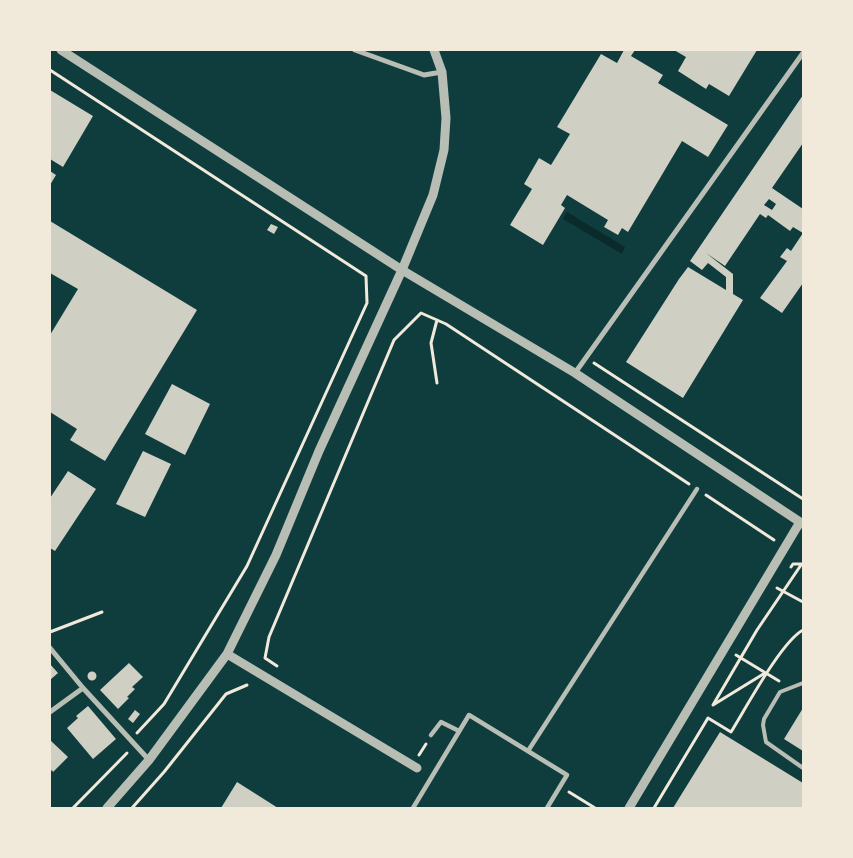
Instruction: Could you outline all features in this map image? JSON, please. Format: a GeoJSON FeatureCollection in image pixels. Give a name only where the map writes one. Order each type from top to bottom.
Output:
{"type":"FeatureCollection","features":[{"type":"Feature","properties":{"kind":"street"},"geometry":{"type":"LineString","coordinates":[[61,50],[402,270],[575,373],[802,523],[629,808]]}},
{"type":"Feature","properties":{"kind":"street"},"geometry":{"type":"LineString","coordinates":[[355,50],[424,75],[442,72]]}},
{"type":"Feature","properties":{"kind":"street"},"geometry":{"type":"LineString","coordinates":[[107,808],[149,760],[228,654],[276,555],[319,451],[402,270],[433,195],[444,150],[446,118],[442,72],[434,50]]}},
{"type":"Feature","properties":{"kind":"street"},"geometry":{"type":"LineString","coordinates":[[575,373],[803,53]]}},
{"type":"Feature","properties":{"kind":"street"},"geometry":{"type":"LineString","coordinates":[[528,751],[697,489]]}},
{"type":"Feature","properties":{"kind":"street"},"geometry":{"type":"LineString","coordinates":[[50,648],[83,688],[149,760]]}},
{"type":"Feature","properties":{"kind":"street"},"geometry":{"type":"LineString","coordinates":[[228,654],[417,768]]}},
{"type":"Feature","properties":{"kind":"street"},"geometry":{"type":"LineString","coordinates":[[50,712],[83,688]]}},
{"type":"Feature","properties":{"kind":"street"},"geometry":{"type":"LineString","coordinates":[[413,808],[469,714],[567,775],[546,808]]}},
{"type":"Feature","properties":{"kind":"street"},"geometry":{"type":"LineString","coordinates":[[432,735],[441,722],[459,731]]}},
{"type":"Feature","properties":{"kind":"lane"},"geometry":{"type":"LineString","coordinates":[[803,683],[780,692],[764,719],[763,725],[766,742],[803,768]]}},
{"type":"Feature","properties":{"kind":"path"},"geometry":{"type":"LineString","coordinates":[[50,70],[366,276],[366,303],[248,566],[164,704],[130,740]]}},
{"type":"Feature","properties":{"kind":"path"},"geometry":{"type":"LineString","coordinates":[[281,669],[265,658],[269,637],[394,340],[421,312],[446,324],[774,540],[769,548]]}},
{"type":"Feature","properties":{"kind":"path"},"geometry":{"type":"LineString","coordinates":[[437,320],[431,343],[437,383]]}},
{"type":"Feature","properties":{"kind":"path"},"geometry":{"type":"LineString","coordinates":[[586,358],[803,499]]}},
{"type":"Feature","properties":{"kind":"path"},"geometry":{"type":"LineString","coordinates":[[766,673],[713,705],[757,630],[801,565]]}},
{"type":"Feature","properties":{"kind":"path"},"geometry":{"type":"LineString","coordinates":[[777,588],[803,602]]}},
{"type":"Feature","properties":{"kind":"path"},"geometry":{"type":"LineString","coordinates":[[50,632],[102,612]]}},
{"type":"Feature","properties":{"kind":"path"},"geometry":{"type":"LineString","coordinates":[[654,808],[708,718],[731,732],[766,675],[794,635],[803,630]]}},
{"type":"Feature","properties":{"kind":"path"},"geometry":{"type":"LineString","coordinates":[[736,655],[790,688]]}},
{"type":"Feature","properties":{"kind":"path"},"geometry":{"type":"LineString","coordinates":[[132,808],[164,772],[226,694],[247,685]]}},
{"type":"Feature","properties":{"kind":"path"},"geometry":{"type":"LineString","coordinates":[[73,808],[135,745]]}},
{"type":"Feature","properties":{"kind":"path"},"geometry":{"type":"LineString","coordinates":[[560,786],[595,808]]}},
{"type":"Feature","properties":{"kind":"water"},"geometry":{"type":"Polygon","coordinates":[[[567,212],[625,247],[622,254],[563,219],[567,212]]]}},
{"type":"Feature","properties":{"kind":"building"},"geometry":{"type":"Polygon","coordinates":[[[624,50],[635,50],[631,56],[663,75],[658,83],[728,125],[708,157],[682,141],[628,232],[622,228],[618,235],[604,227],[608,220],[567,195],[561,205],[565,208],[543,245],[510,225],[532,189],[524,184],[539,158],[551,165],[570,134],[557,127],[601,54],[617,63],[624,50]]]}},
{"type":"Feature","properties":{"kind":"building"},"geometry":{"type":"Polygon","coordinates":[[[674,50],[757,50],[729,96],[709,84],[706,89],[678,71],[686,57],[674,50]]]}},
{"type":"Feature","properties":{"kind":"building"},"geometry":{"type":"Polygon","coordinates":[[[50,90],[93,116],[63,167],[50,159],[50,90]]]}},
{"type":"Feature","properties":{"kind":"building"},"geometry":{"type":"Polygon","coordinates":[[[803,95],[803,143],[772,188],[803,209],[803,233],[793,227],[790,231],[768,215],[766,218],[760,214],[725,266],[706,253],[733,274],[733,294],[743,300],[683,398],[626,362],[688,267],[726,290],[726,277],[708,263],[702,270],[690,261],[803,95]],[[769,199],[764,205],[772,210],[776,204],[769,199]]]}},
{"type":"Feature","properties":{"kind":"building"},"geometry":{"type":"Polygon","coordinates":[[[50,171],[56,175],[50,185],[50,171]]]}},
{"type":"Feature","properties":{"kind":"building"},"geometry":{"type":"Polygon","coordinates":[[[50,221],[197,310],[105,461],[70,440],[77,429],[50,412],[50,335],[78,289],[50,273],[50,221]]]}},
{"type":"Feature","properties":{"kind":"building"},"geometry":{"type":"Polygon","coordinates":[[[271,224],[278,227],[274,234],[267,230],[271,224]]]}},
{"type":"Feature","properties":{"kind":"building"},"geometry":{"type":"Polygon","coordinates":[[[803,233],[803,283],[782,313],[760,298],[787,261],[780,257],[787,248],[791,251],[803,233]]]}},
{"type":"Feature","properties":{"kind":"building"},"geometry":{"type":"Polygon","coordinates":[[[172,384],[210,404],[185,455],[145,434],[172,384]]]}},
{"type":"Feature","properties":{"kind":"building"},"geometry":{"type":"Polygon","coordinates":[[[143,451],[171,464],[145,517],[116,504],[143,451]]]}},
{"type":"Feature","properties":{"kind":"building"},"geometry":{"type":"Polygon","coordinates":[[[68,471],[96,489],[55,551],[50,548],[50,498],[68,471]]]}},
{"type":"Feature","properties":{"kind":"building"},"geometry":{"type":"Polygon","coordinates":[[[129,663],[143,677],[132,687],[135,689],[118,709],[100,690],[129,663]]]}},
{"type":"Feature","properties":{"kind":"building"},"geometry":{"type":"Polygon","coordinates":[[[50,664],[58,673],[50,680],[50,664]]]}},
{"type":"Feature","properties":{"kind":"building"},"geometry":{"type":"Polygon","coordinates":[[[92,671],[97,676],[92,681],[87,676],[92,671]]]}},
{"type":"Feature","properties":{"kind":"building"},"geometry":{"type":"Polygon","coordinates":[[[88,706],[116,739],[93,759],[67,728],[78,718],[76,716],[88,706]]]}},
{"type":"Feature","properties":{"kind":"building"},"geometry":{"type":"Polygon","coordinates":[[[803,708],[803,751],[784,739],[803,708]]]}},
{"type":"Feature","properties":{"kind":"building"},"geometry":{"type":"Polygon","coordinates":[[[135,710],[140,714],[133,723],[128,719],[135,710]]]}},
{"type":"Feature","properties":{"kind":"building"},"geometry":{"type":"Polygon","coordinates":[[[720,732],[803,783],[803,808],[673,808],[720,732]]]}},
{"type":"Feature","properties":{"kind":"building"},"geometry":{"type":"Polygon","coordinates":[[[50,740],[68,757],[53,772],[52,770],[50,772],[50,740]]]}},
{"type":"Feature","properties":{"kind":"building"},"geometry":{"type":"Polygon","coordinates":[[[237,782],[278,808],[221,808],[237,782]]]}}]}
